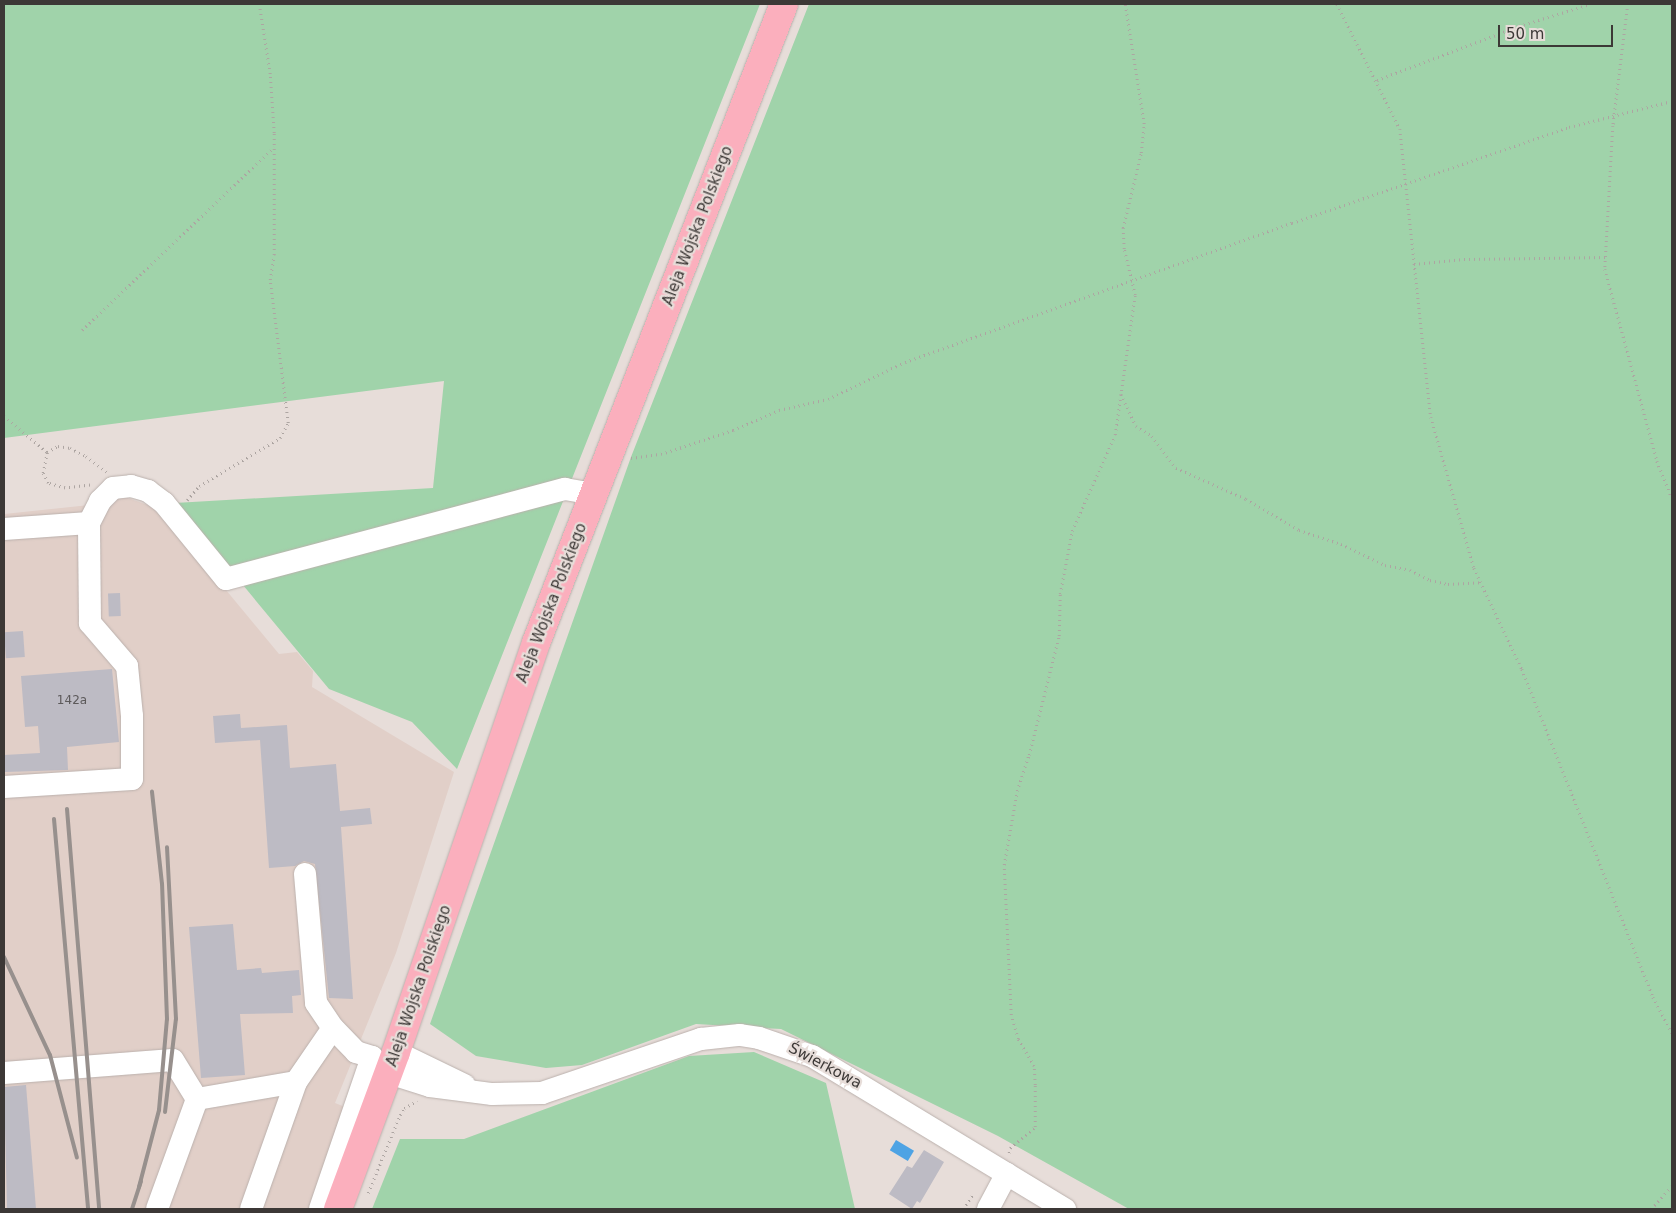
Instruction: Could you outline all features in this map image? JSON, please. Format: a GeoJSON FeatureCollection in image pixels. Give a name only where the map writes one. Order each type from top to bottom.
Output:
{"type":"FeatureCollection","features":[{"type":"Feature","properties":{"kind":"main road","name":"Aleja Wojska Polskiego"},"geometry":{"type":"LineString","coordinates":[[338,1209],[392,1063],[536,643],[784,4]]}},
{"type":"Feature","properties":{"kind":"street"},"geometry":{"type":"LineString","coordinates":[[4,787],[132,778],[132,716],[127,666],[90,623],[89,523],[100,501],[113,488],[123,487],[148,492],[174,515],[202,563],[226,579],[565,489],[594,494]]}},
{"type":"Feature","properties":{"kind":"street"},"geometry":{"type":"LineString","coordinates":[[4,528],[89,523]]}},
{"type":"Feature","properties":{"kind":"street"},"geometry":{"type":"LineString","coordinates":[[305,874],[316,1003],[333,1028],[356,1052],[372,1057],[320,1209]]}},
{"type":"Feature","properties":{"kind":"street"},"geometry":{"type":"LineString","coordinates":[[251,1209],[296,1082],[333,1028]]}},
{"type":"Feature","properties":{"kind":"street","name":"Świerkowa"},"geometry":{"type":"LineString","coordinates":[[392,1063],[430,1086],[471,1089],[509,1095],[542,1093],[700,1039],[740,1035],[759,1038],[812,1056],[1065,1209]]}},
{"type":"Feature","properties":{"kind":"street"},"geometry":{"type":"LineString","coordinates":[[4,1073],[173,1060],[197,1099]]}},
{"type":"Feature","properties":{"kind":"street"},"geometry":{"type":"LineString","coordinates":[[197,1099],[296,1082]]}},
{"type":"Feature","properties":{"kind":"street"},"geometry":{"type":"LineString","coordinates":[[157,1209],[197,1099]]}},
{"type":"Feature","properties":{"kind":"street"},"geometry":{"type":"LineString","coordinates":[[981,1200],[1007,1174]]}},
{"type":"Feature","properties":{"kind":"path"},"geometry":{"type":"LineString","coordinates":[[174,515],[199,486],[280,438],[288,423],[270,280],[274,255],[274,146],[270,74],[258,4]]}},
{"type":"Feature","properties":{"kind":"path"},"geometry":{"type":"LineString","coordinates":[[1007,1174],[1010,1148],[1036,1127],[1034,1066],[1018,1039],[1011,1015],[1004,865],[1017,791],[1029,755],[1059,636],[1060,594],[1072,531],[1115,435],[1135,295],[1124,249],[1123,228],[1129,192],[1141,153],[1144,124],[1124,4]]}},
{"type":"Feature","properties":{"kind":"path"},"geometry":{"type":"LineString","coordinates":[[1338,4],[1400,129],[1431,417],[1481,582],[1522,669],[1653,997],[1672,1033]]}},
{"type":"Feature","properties":{"kind":"path"},"geometry":{"type":"LineString","coordinates":[[1377,80],[1519,26],[1590,4]]}},
{"type":"Feature","properties":{"kind":"path"},"geometry":{"type":"LineString","coordinates":[[1628,4],[1614,117],[1605,269],[1657,461],[1672,498]]}},
{"type":"Feature","properties":{"kind":"path"},"geometry":{"type":"LineString","coordinates":[[611,450],[635,459],[668,452],[733,430],[778,410],[828,400],[905,362],[1132,280],[1570,127],[1672,101]]}},
{"type":"Feature","properties":{"kind":"path"},"geometry":{"type":"LineString","coordinates":[[82,330],[274,146]]}},
{"type":"Feature","properties":{"kind":"path"},"geometry":{"type":"LineString","coordinates":[[1414,264],[1464,260],[1607,257]]}},
{"type":"Feature","properties":{"kind":"path"},"geometry":{"type":"LineString","coordinates":[[1121,393],[1136,426],[1152,436],[1176,468],[1246,499],[1299,530],[1341,544],[1385,565],[1410,570],[1430,580],[1448,584],[1481,582]]}},
{"type":"Feature","properties":{"kind":"path"},"geometry":{"type":"LineString","coordinates":[[4,416],[47,452]]}},
{"type":"Feature","properties":{"kind":"path"},"geometry":{"type":"LineString","coordinates":[[47,452],[58,446],[86,456],[123,487]]}},
{"type":"Feature","properties":{"kind":"path"},"geometry":{"type":"LineString","coordinates":[[47,452],[43,473],[48,483],[65,488],[92,484]]}},
{"type":"Feature","properties":{"kind":"path"},"geometry":{"type":"LineString","coordinates":[[364,1200],[381,1166],[400,1114],[404,1108],[420,1100]]}},
{"type":"Feature","properties":{"kind":"path"},"geometry":{"type":"LineString","coordinates":[[1651,1209],[1672,1186]]}},
{"type":"Feature","properties":{"kind":"path"},"geometry":{"type":"LineString","coordinates":[[963,1209],[981,1200]]}},
{"type":"Feature","properties":{"kind":"shaded area"},"geometry":{"type":"Polygon","coordinates":[[[125,497],[159,509],[279,654],[297,652],[313,671],[312,687],[454,772],[396,953],[335,1103],[345,1107],[309,1209],[4,1209],[4,514],[99,504],[125,497]]]}},
{"type":"Feature","properties":{"kind":"green space"},"geometry":{"type":"Polygon","coordinates":[[[4,4],[760,4],[457,769],[412,722],[329,689],[175,503],[433,488],[444,381],[4,438],[4,4]]]}},
{"type":"Feature","properties":{"kind":"green space"},"geometry":{"type":"Polygon","coordinates":[[[809,4],[1672,4],[1672,1209],[1129,1209],[998,1136],[781,1029],[696,1024],[582,1065],[546,1068],[476,1056],[430,1024],[631,457],[809,4]]]}},
{"type":"Feature","properties":{"kind":"green space"},"geometry":{"type":"Polygon","coordinates":[[[754,1052],[826,1083],[855,1209],[372,1209],[400,1139],[464,1139],[689,1056],[754,1052]]]}},
{"type":"Feature","properties":{"kind":"water"},"geometry":{"type":"Polygon","coordinates":[[[896,1140],[914,1151],[908,1161],[890,1150],[896,1140]]]}},
{"type":"Feature","properties":{"kind":"building"},"geometry":{"type":"Polygon","coordinates":[[[108,593],[120,593],[121,616],[109,616],[108,593]]]}},
{"type":"Feature","properties":{"kind":"building"},"geometry":{"type":"Polygon","coordinates":[[[23,631],[25,657],[6,658],[4,632],[23,631]]]}},
{"type":"Feature","properties":{"kind":"building"},"geometry":{"type":"Polygon","coordinates":[[[112,669],[119,742],[67,747],[68,770],[5,772],[4,755],[40,753],[38,726],[25,727],[21,676],[112,669]]]}},
{"type":"Feature","properties":{"kind":"building"},"geometry":{"type":"Polygon","coordinates":[[[240,714],[241,728],[287,725],[290,768],[336,764],[340,811],[370,808],[372,824],[341,827],[353,999],[329,998],[315,864],[304,861],[295,866],[269,868],[260,740],[215,743],[213,716],[240,714]]]}},
{"type":"Feature","properties":{"kind":"building"},"geometry":{"type":"Polygon","coordinates":[[[233,924],[237,970],[261,968],[262,973],[299,970],[301,995],[292,996],[293,1013],[240,1014],[245,1075],[201,1078],[189,927],[233,924]]]}},
{"type":"Feature","properties":{"kind":"building"},"geometry":{"type":"Polygon","coordinates":[[[26,1085],[36,1209],[7,1209],[4,1087],[26,1085]]]}},
{"type":"Feature","properties":{"kind":"building"},"geometry":{"type":"Polygon","coordinates":[[[924,1150],[944,1162],[920,1203],[917,1201],[912,1209],[889,1194],[907,1166],[912,1168],[924,1150]]]}},
{"type":"Feature","properties":{"kind":"railway"},"geometry":{"type":"LineString","coordinates":[[139,1187],[159,1110],[167,1019],[162,884],[152,792]]}},
{"type":"Feature","properties":{"kind":"railway"},"geometry":{"type":"LineString","coordinates":[[67,809],[99,1209]]}},
{"type":"Feature","properties":{"kind":"railway"},"geometry":{"type":"LineString","coordinates":[[54,819],[88,1209]]}},
{"type":"Feature","properties":{"kind":"railway"},"geometry":{"type":"LineString","coordinates":[[165,1112],[176,1019],[167,847]]}},
{"type":"Feature","properties":{"kind":"railway"},"geometry":{"type":"LineString","coordinates":[[4,957],[50,1055],[77,1158]]}},
{"type":"Feature","properties":{"kind":"railway"},"geometry":{"type":"LineString","coordinates":[[132,1209],[141,1181]]}}]}
